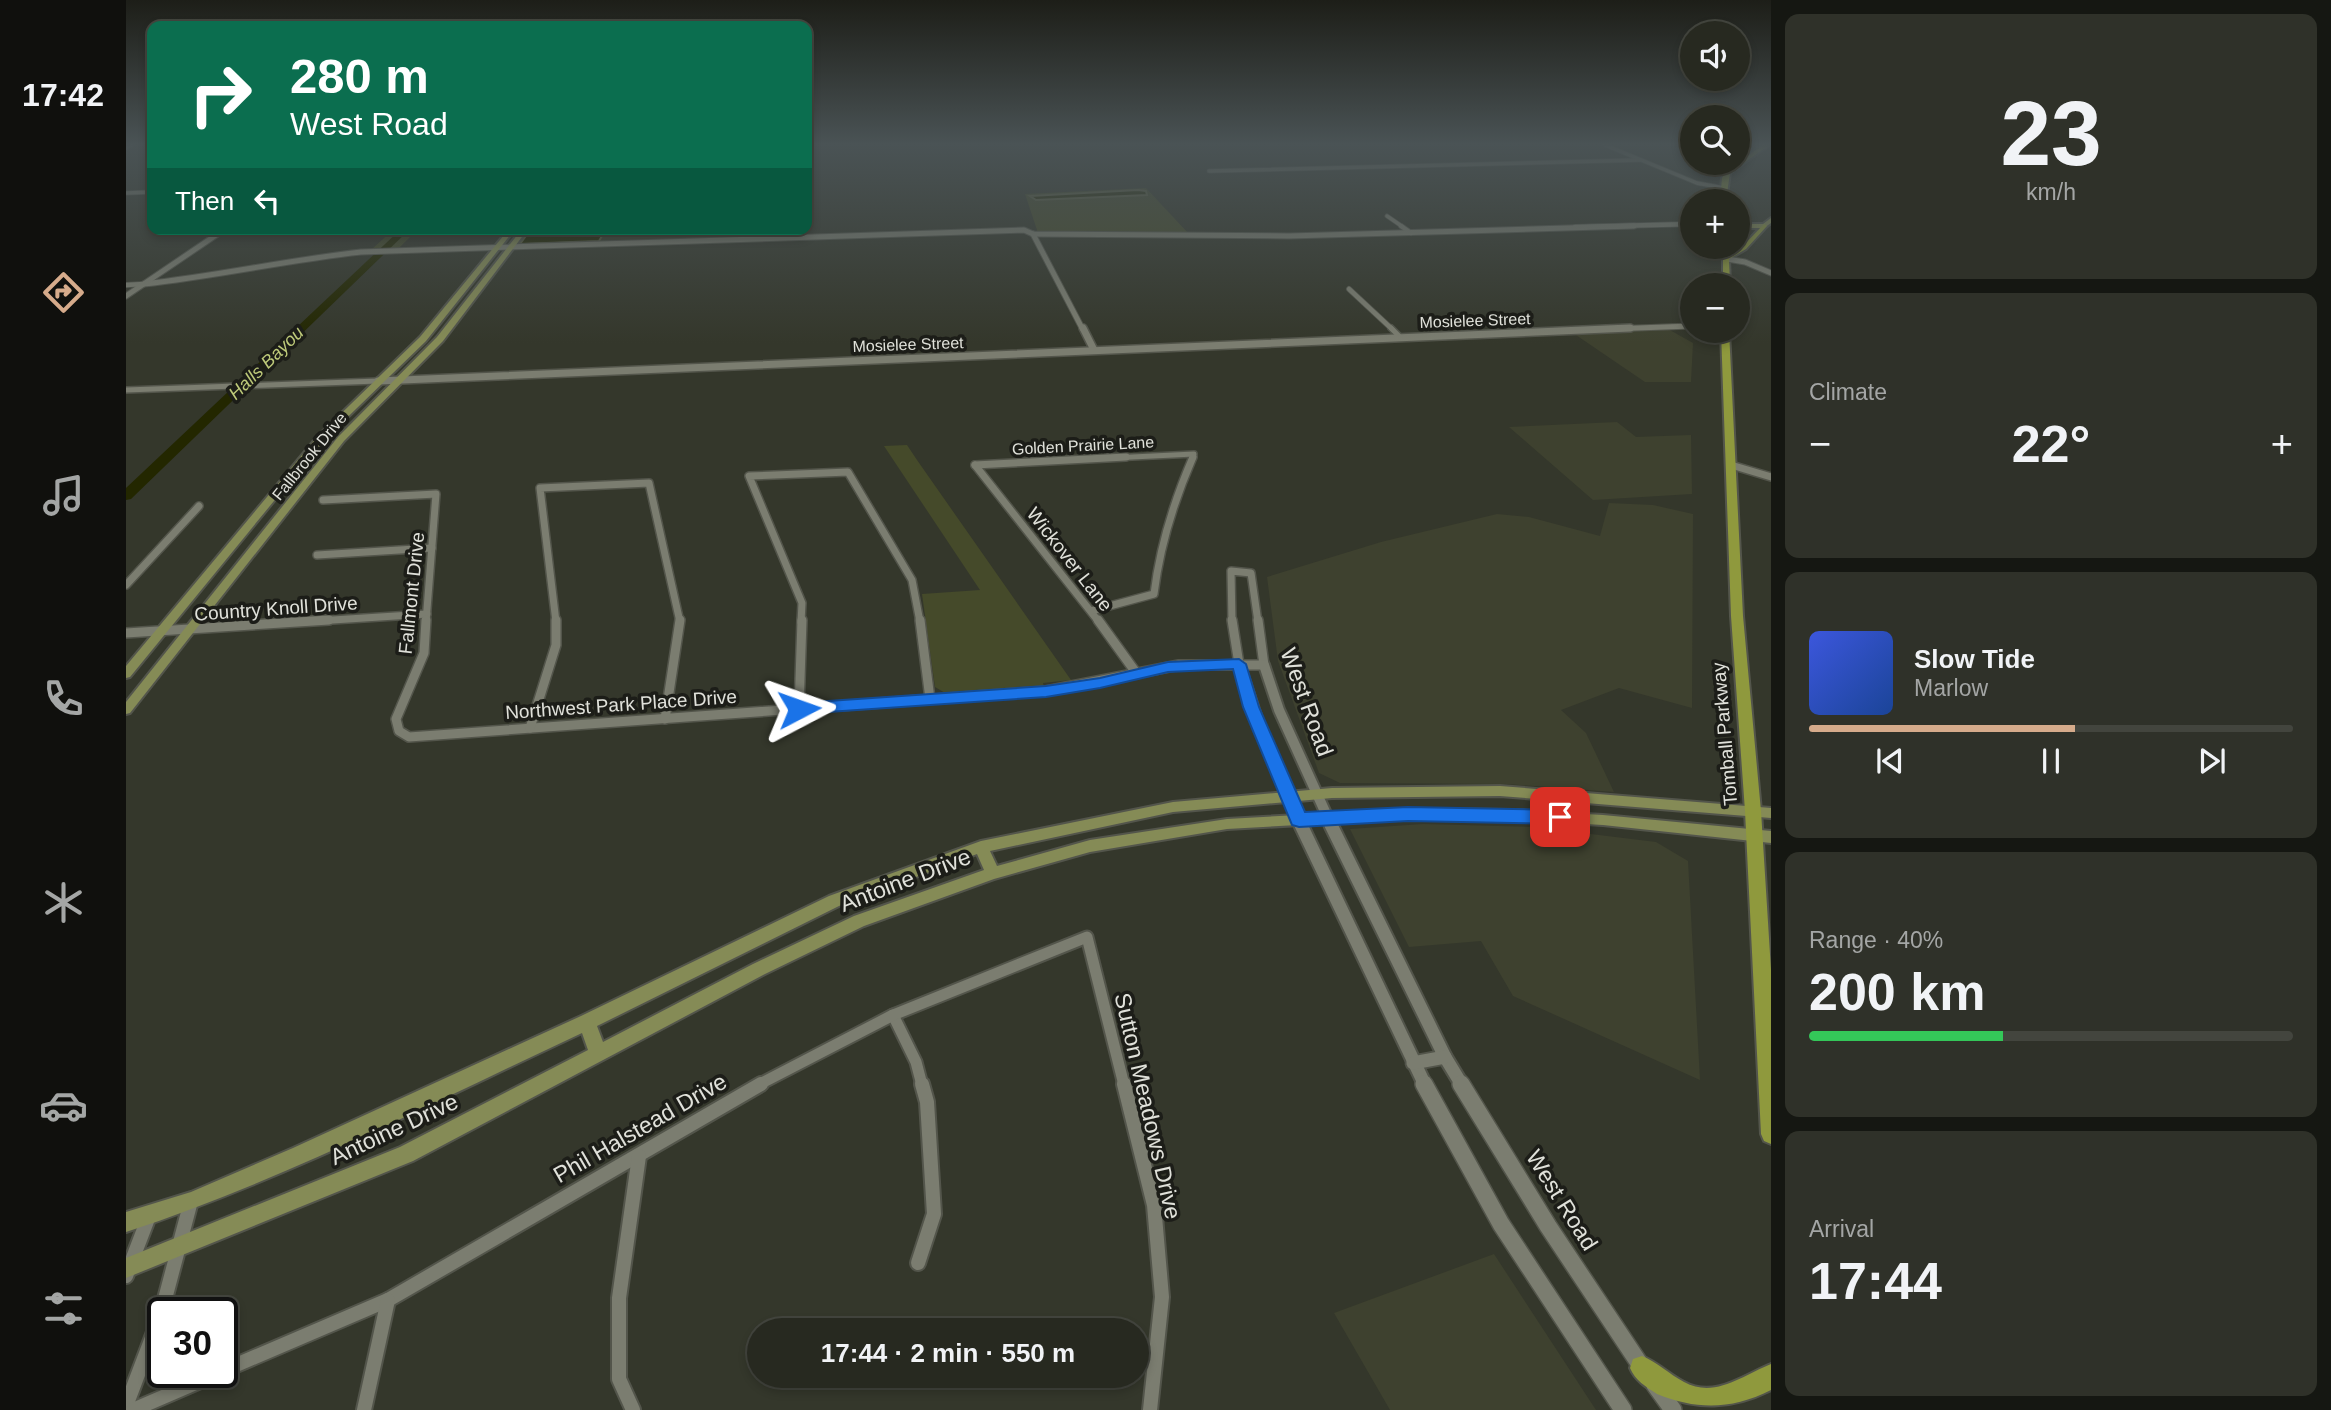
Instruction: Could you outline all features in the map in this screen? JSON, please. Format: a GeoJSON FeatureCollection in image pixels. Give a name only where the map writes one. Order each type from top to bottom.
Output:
{"type":"FeatureCollection","features":[{"type":"Feature","properties":{"kind":"main road"},"geometry":{"type":"LineString","coordinates":[[1750,241],[1771,220]]}},
{"type":"Feature","properties":{"kind":"main road"},"geometry":{"type":"LineString","coordinates":[[1750,226],[1764,226]]}},
{"type":"Feature","properties":{"kind":"main road","name":"Fallbrook Drive"},"geometry":{"type":"LineString","coordinates":[[126,674],[320,439],[423,339],[507,235]]}},
{"type":"Feature","properties":{"kind":"main road","name":"Fallbrook Drive"},"geometry":{"type":"LineString","coordinates":[[126,710],[341,439],[440,339],[521,235]]}},
{"type":"Feature","properties":{"kind":"main road","name":"Tomball Parkway"},"geometry":{"type":"LineString","coordinates":[[1726,343],[1737,616],[1753,811],[1763,836],[1771,1135]]}},
{"type":"Feature","properties":{"kind":"main road"},"geometry":{"type":"LineString","coordinates":[[1500,791],[1516,815]]}},
{"type":"Feature","properties":{"kind":"main road","name":"Antoine Drive"},"geometry":{"type":"LineString","coordinates":[[126,1222],[191,1201],[300,1155],[587,1022],[834,901],[981,847],[1172,807],[1316,794],[1500,791],[1771,813]]}},
{"type":"Feature","properties":{"kind":"main road","name":"Antoine Drive"},"geometry":{"type":"LineString","coordinates":[[127,1270],[406,1154],[760,969],[859,921],[993,873],[1090,846],[1227,824],[1408,814],[1516,815],[1603,820],[1763,836]]}},
{"type":"Feature","properties":{"kind":"main road"},"geometry":{"type":"LineString","coordinates":[[981,847],[993,873]]}},
{"type":"Feature","properties":{"kind":"main road"},"geometry":{"type":"LineString","coordinates":[[587,1022],[598,1054]]}},
{"type":"Feature","properties":{"kind":"main road"},"geometry":{"type":"LineString","coordinates":[[1642,1368],[1680,1396],[1700,1401],[1718,1401],[1741,1394],[1771,1376]]}},
{"type":"Feature","properties":{"kind":"street"},"geometry":{"type":"LineString","coordinates":[[1387,216],[1411,233]]}},
{"type":"Feature","properties":{"kind":"street"},"geometry":{"type":"LineString","coordinates":[[126,285],[206,277],[317,256],[366,251],[1024,230],[1033,234],[1289,236],[1680,224]]}},
{"type":"Feature","properties":{"kind":"street"},"geometry":{"type":"LineString","coordinates":[[1033,234],[1094,350]]}},
{"type":"Feature","properties":{"kind":"street"},"geometry":{"type":"LineString","coordinates":[[126,296],[216,235]]}},
{"type":"Feature","properties":{"kind":"street"},"geometry":{"type":"LineString","coordinates":[[1732,259],[1771,273]]}},
{"type":"Feature","properties":{"kind":"street"},"geometry":{"type":"LineString","coordinates":[[1349,289],[1399,336]]}},
{"type":"Feature","properties":{"kind":"street","name":"Mosielee Street"},"geometry":{"type":"LineString","coordinates":[[126,390],[1680,326]]}},
{"type":"Feature","properties":{"kind":"street","name":"Golden Prairie Lane"},"geometry":{"type":"LineString","coordinates":[[975,466],[1194,454],[1172,505],[1159,556],[1154,594],[1091,611]]}},
{"type":"Feature","properties":{"kind":"street"},"geometry":{"type":"LineString","coordinates":[[1731,465],[1771,477]]}},
{"type":"Feature","properties":{"kind":"street","name":"Wickover Lane"},"geometry":{"type":"LineString","coordinates":[[975,466],[1091,611],[1137,674]]}},
{"type":"Feature","properties":{"kind":"street"},"geometry":{"type":"LineString","coordinates":[[799,709],[802,603],[749,476],[848,472],[912,580],[917,596],[930,699]]}},
{"type":"Feature","properties":{"kind":"street"},"geometry":{"type":"LineString","coordinates":[[530,728],[556,645],[556,622],[540,488],[649,483],[681,625],[665,719]]}},
{"type":"Feature","properties":{"kind":"street","name":"Fallmont Drive"},"geometry":{"type":"LineString","coordinates":[[323,500],[436,494],[424,653],[396,719],[399,731]]}},
{"type":"Feature","properties":{"kind":"street"},"geometry":{"type":"LineString","coordinates":[[126,585],[199,506]]}},
{"type":"Feature","properties":{"kind":"street"},"geometry":{"type":"LineString","coordinates":[[317,555],[432,548]]}},
{"type":"Feature","properties":{"kind":"street","name":"West Road"},"geometry":{"type":"LineString","coordinates":[[1623,1410],[1531,1271],[1465,1162],[1413,1063],[1299,820],[1251,707],[1239,664],[1232,625],[1231,571],[1251,573],[1264,665],[1279,710],[1327,818],[1445,1057],[1548,1226],[1673,1410]]}},
{"type":"Feature","properties":{"kind":"street","name":"Country Knoll Drive"},"geometry":{"type":"LineString","coordinates":[[126,633],[427,614]]}},
{"type":"Feature","properties":{"kind":"street","name":"Northwest Park Place Drive"},"geometry":{"type":"LineString","coordinates":[[399,731],[408,737],[799,709],[1072,688],[1194,664],[1264,665]]}},
{"type":"Feature","properties":{"kind":"street","name":"Phil Halstead Drive"},"geometry":{"type":"LineString","coordinates":[[238,1365],[388,1300],[767,1080],[892,1015],[1087,937]]}},
{"type":"Feature","properties":{"kind":"street","name":"Sutton Meadows Drive"},"geometry":{"type":"LineString","coordinates":[[1087,937],[1154,1205],[1162,1297],[1150,1410]]}},
{"type":"Feature","properties":{"kind":"street"},"geometry":{"type":"LineString","coordinates":[[892,1015],[916,1062],[927,1102],[934,1214],[918,1263]]}},
{"type":"Feature","properties":{"kind":"street"},"geometry":{"type":"LineString","coordinates":[[1413,1063],[1445,1057]]}},
{"type":"Feature","properties":{"kind":"street"},"geometry":{"type":"LineString","coordinates":[[633,1410],[620,1379],[619,1298],[639,1156]]}},
{"type":"Feature","properties":{"kind":"street"},"geometry":{"type":"LineString","coordinates":[[126,1406],[161,1314],[191,1201]]}},
{"type":"Feature","properties":{"kind":"street"},"geometry":{"type":"LineString","coordinates":[[127,1270],[149,1216]]}},
{"type":"Feature","properties":{"kind":"street"},"geometry":{"type":"LineString","coordinates":[[364,1410],[388,1300]]}},
{"type":"Feature","properties":{"kind":"street","name":"Phil Halstead Drive"},"geometry":{"type":"LineString","coordinates":[[133,1410],[185,1388]]}},
{"type":"Feature","properties":{"kind":"shaded area"},"geometry":{"type":"Polygon","coordinates":[[[1031,211],[1167,211],[1189,234],[1038,233],[1031,211]]]}},
{"type":"Feature","properties":{"kind":"shaded area"},"geometry":{"type":"Polygon","coordinates":[[[387,235],[412,235],[398,249],[371,250],[387,235]]]}},
{"type":"Feature","properties":{"kind":"shaded area"},"geometry":{"type":"Polygon","coordinates":[[[527,235],[602,235],[599,241],[520,244],[527,235]]]}},
{"type":"Feature","properties":{"kind":"shaded area"},"geometry":{"type":"Polygon","coordinates":[[[602,235],[704,235],[703,238],[599,241],[602,235]]]}},
{"type":"Feature","properties":{"kind":"shaded area"},"geometry":{"type":"Polygon","coordinates":[[[1668,329],[1680,336],[1680,343],[1693,343],[1691,382],[1645,382],[1573,333],[1668,329]]]}},
{"type":"Feature","properties":{"kind":"shaded area"},"geometry":{"type":"Polygon","coordinates":[[[1617,422],[1636,437],[1691,435],[1692,494],[1593,500],[1509,427],[1617,422]]]}},
{"type":"Feature","properties":{"kind":"shaded area"},"geometry":{"type":"Polygon","coordinates":[[[907,445],[1071,680],[1043,683],[1044,687],[947,694],[935,687],[922,594],[980,590],[884,446],[907,445]]]}},
{"type":"Feature","properties":{"kind":"shaded area"},"geometry":{"type":"Polygon","coordinates":[[[1609,503],[1653,505],[1693,514],[1692,708],[1619,688],[1561,710],[1586,733],[1614,792],[1507,784],[1340,783],[1319,773],[1278,661],[1267,577],[1381,542],[1497,514],[1529,517],[1600,536],[1609,503]]]}},
{"type":"Feature","properties":{"kind":"shaded area"},"geometry":{"type":"Polygon","coordinates":[[[1423,824],[1534,827],[1656,842],[1688,861],[1700,1080],[1513,996],[1481,941],[1409,947],[1350,829],[1423,824]]]}},
{"type":"Feature","properties":{"kind":"shaded area"},"geometry":{"type":"Polygon","coordinates":[[[1494,1254],[1596,1410],[1390,1410],[1334,1313],[1494,1254]]]}},
{"type":"Feature","properties":{"kind":"waterway","name":"Halls Bayou"},"geometry":{"type":"LineString","coordinates":[[126,496],[400,235]]}},
{"type":"Feature","properties":{"kind":"route"},"geometry":{"type":"LineString","coordinates":[[799,709],[1046,691],[1100,683],[1168,667],[1239,664],[1251,707],[1299,820],[1408,814],[1560,817]]}}]}
